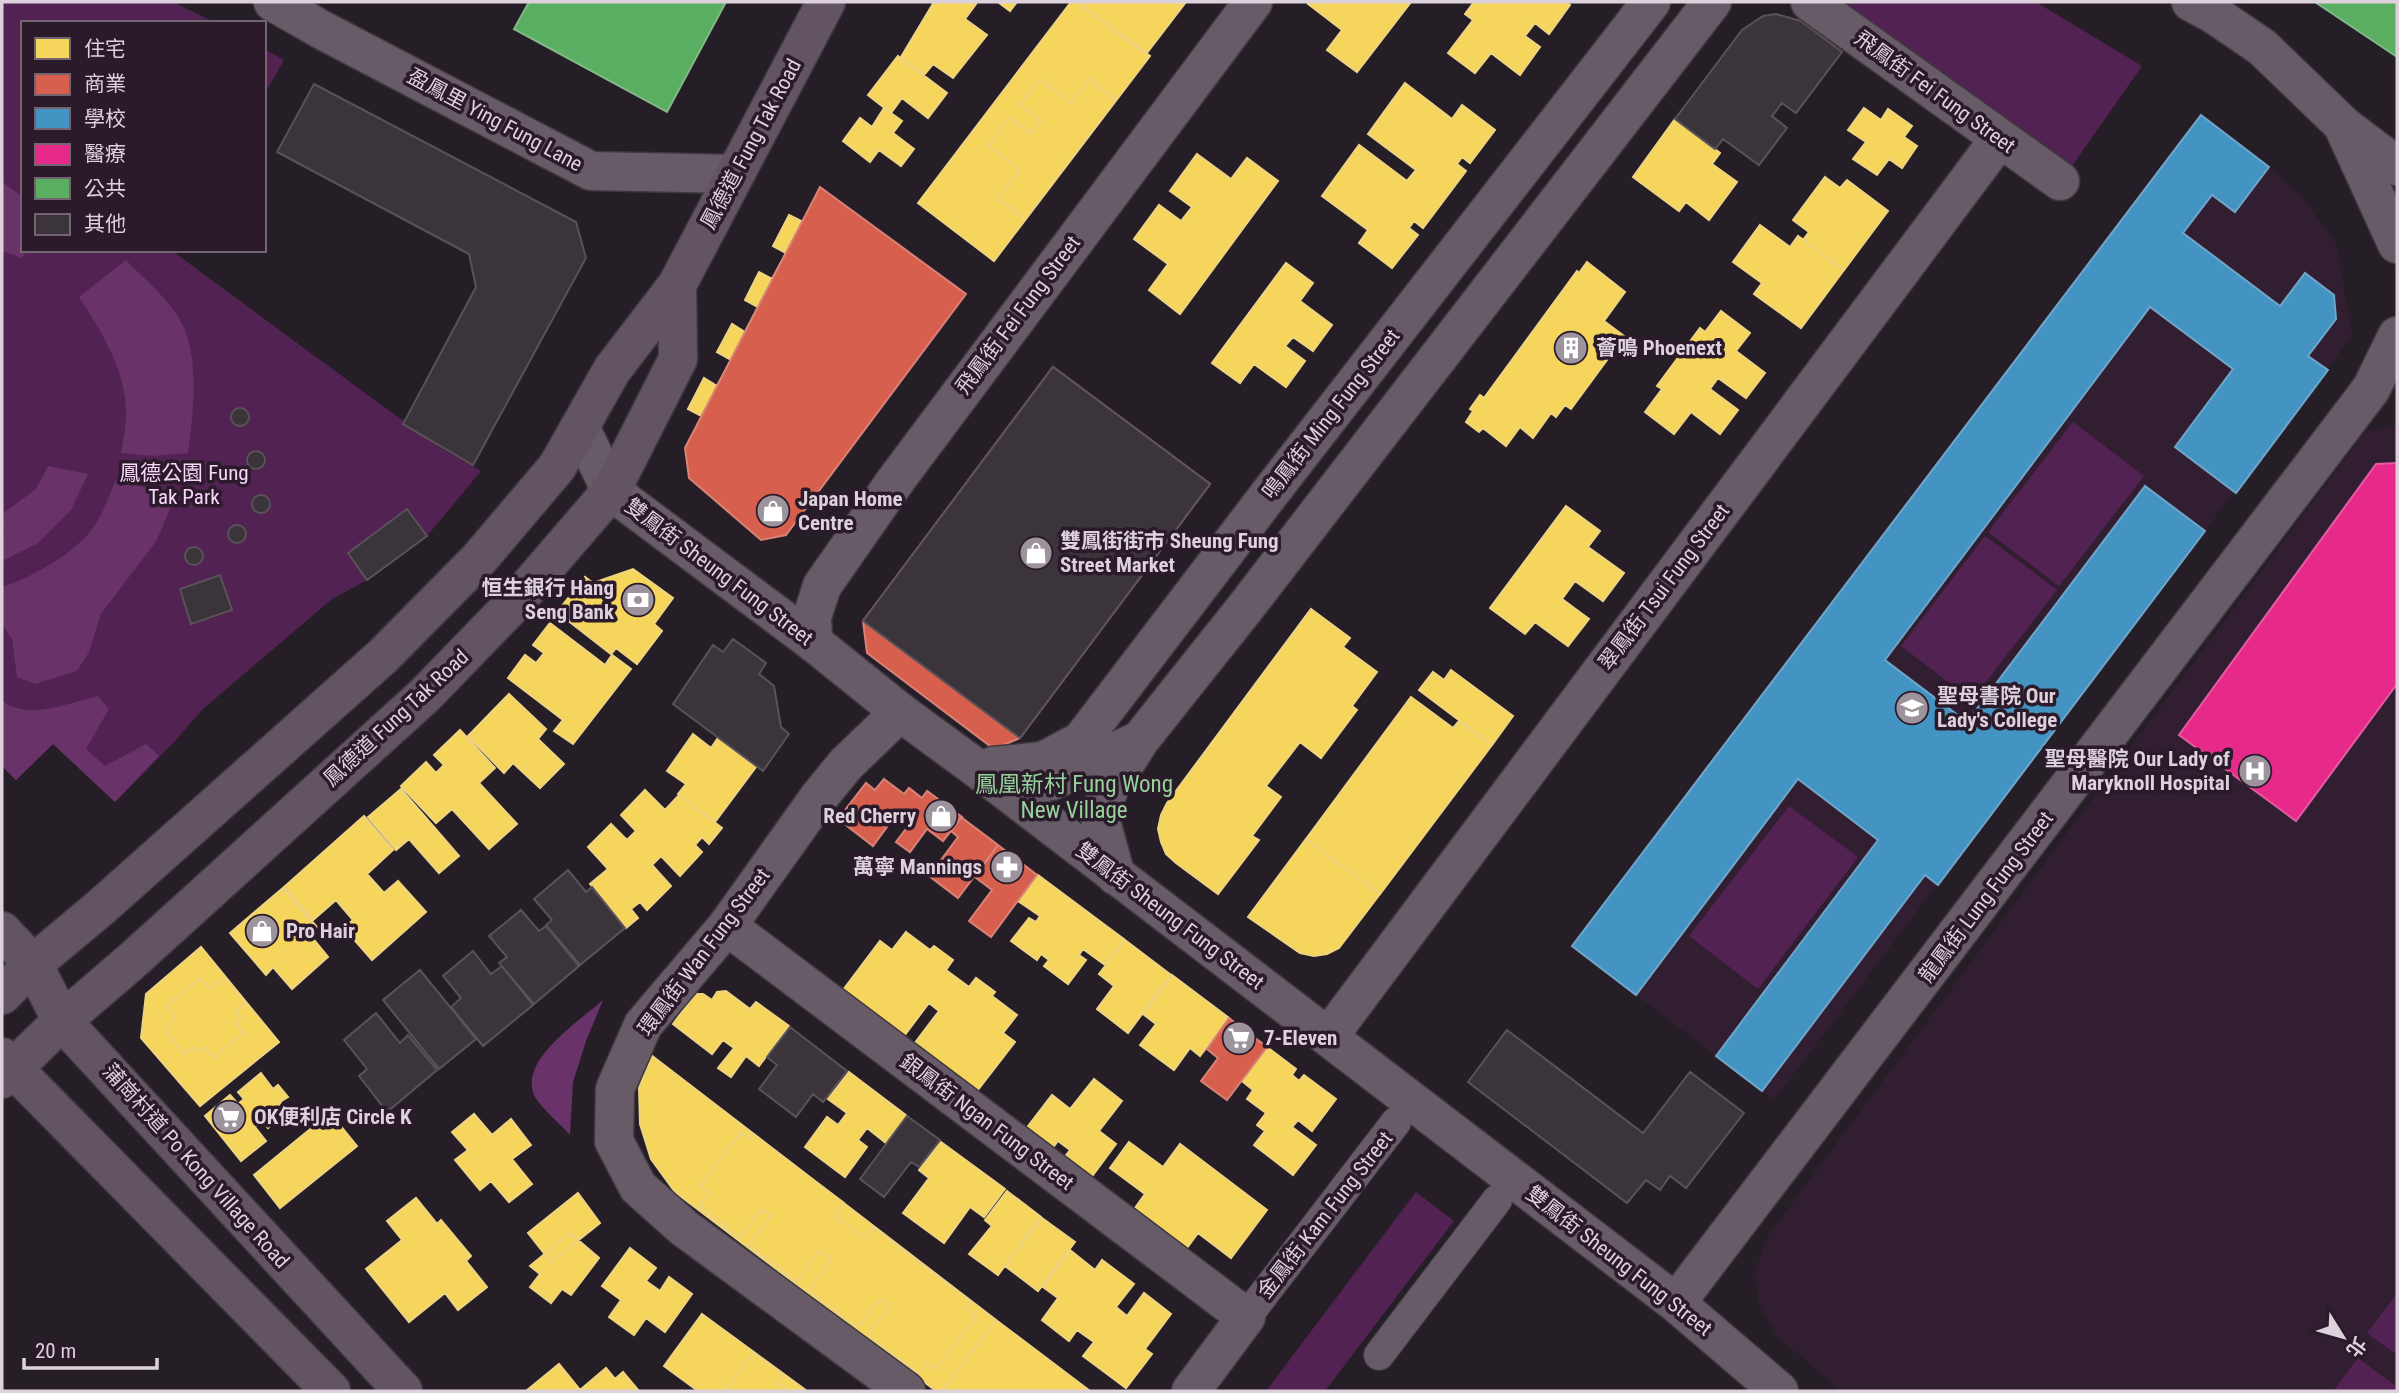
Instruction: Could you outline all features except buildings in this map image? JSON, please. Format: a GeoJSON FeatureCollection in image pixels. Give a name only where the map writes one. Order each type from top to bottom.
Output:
{"type":"FeatureCollection","features":[{"type":"Feature","properties":{"kind":"main road","name":"鳳德道 Fung Tak Road"},"geometry":{"type":"LineString","coordinates":[[2,995],[33,964],[100,908],[383,656],[480,559],[557,467],[612,370],[677,285],[826,2]]}},
{"type":"Feature","properties":{"kind":"main road","name":"鳳德道 Fung Tak Road"},"geometry":{"type":"LineString","coordinates":[[5,1068],[134,959],[425,695],[518,598],[611,491],[678,359],[677,285]]}},
{"type":"Feature","properties":{"kind":"main road","name":"蒲崗村道 Po Kong Village Road"},"geometry":{"type":"LineString","coordinates":[[2,931],[33,964],[62,1020],[403,1391]]}},
{"type":"Feature","properties":{"kind":"main road"},"geometry":{"type":"LineString","coordinates":[[5,1068],[331,1391]]}},
{"type":"Feature","properties":{"kind":"street","name":"盈鳳里 Ying Fung Lane"},"geometry":{"type":"LineString","coordinates":[[273,2],[591,171],[734,174]]}},
{"type":"Feature","properties":{"kind":"street","name":"飛鳳街 Fei Fung Street"},"geometry":{"type":"LineString","coordinates":[[813,642],[812,617],[822,586],[895,480],[1253,2]]}},
{"type":"Feature","properties":{"kind":"street","name":"鳴鳳街 Ming Fung Street"},"geometry":{"type":"LineString","coordinates":[[975,768],[1043,761],[1081,741],[1270,492],[1651,2]]}},
{"type":"Feature","properties":{"kind":"street"},"geometry":{"type":"LineString","coordinates":[[1116,876],[1099,814],[1110,787],[1140,740],[1712,2]]}},
{"type":"Feature","properties":{"kind":"street","name":"飛鳳街 Fei Fung Street"},"geometry":{"type":"LineString","coordinates":[[1810,2],[2060,181]]}},
{"type":"Feature","properties":{"kind":"street"},"geometry":{"type":"LineString","coordinates":[[2191,2],[2262,47],[2344,126],[2397,166]]}},
{"type":"Feature","properties":{"kind":"street"},"geometry":{"type":"LineString","coordinates":[[2344,126],[2397,244]]}},
{"type":"Feature","properties":{"kind":"street","name":"翠鳳街 Tsui Fung Street"},"geometry":{"type":"LineString","coordinates":[[1329,1037],[2000,138]]}},
{"type":"Feature","properties":{"kind":"street","name":"龍鳳街 Lung Fung Street"},"geometry":{"type":"LineString","coordinates":[[1676,1303],[2384,388],[2397,337]]}},
{"type":"Feature","properties":{"kind":"street","name":"雙鳳街 Sheung Fung Street"},"geometry":{"type":"LineString","coordinates":[[580,427],[611,491],[813,642],[900,712],[1676,1303],[1779,1391]]}},
{"type":"Feature","properties":{"kind":"street","name":"環鳳街 Wan Fung Street"},"geometry":{"type":"LineString","coordinates":[[900,712],[846,764],[819,797],[727,926],[643,1025],[615,1089],[614,1141],[638,1187],[684,1228],[906,1391]]}},
{"type":"Feature","properties":{"kind":"street"},"geometry":{"type":"LineString","coordinates":[[975,768],[1052,781],[1140,740]]}},
{"type":"Feature","properties":{"kind":"street","name":"銀鳳街 Ngan Fung Street"},"geometry":{"type":"LineString","coordinates":[[727,926],[1250,1312]]}},
{"type":"Feature","properties":{"kind":"street","name":"金鳳街 Kam Fung Street"},"geometry":{"type":"LineString","coordinates":[[1191,1391],[1396,1122]]}},
{"type":"Feature","properties":{"kind":"street"},"geometry":{"type":"LineString","coordinates":[[1379,1355],[1497,1199]]}},
{"type":"Feature","properties":{"kind":"shaded area","name":"聖母書院 Our Lady's College"},"geometry":{"type":"Polygon","coordinates":[[[2201,115],[2269,167],[2303,198],[2337,245],[2352,336],[1774,1100],[1572,946],[2201,115]]]}},
{"type":"Feature","properties":{"kind":"shaded area"},"geometry":{"type":"Polygon","coordinates":[[[2,182],[21,196],[21,252],[26,252],[22,258],[2,251],[2,182]]]}},
{"type":"Feature","properties":{"kind":"shaded area"},"geometry":{"type":"Polygon","coordinates":[[[126,260],[167,302],[185,330],[193,376],[188,453],[153,456],[121,453],[126,414],[122,383],[104,338],[79,297],[126,260]]]}},
{"type":"Feature","properties":{"kind":"shaded area","name":"聖母醫院 Our Lady of Maryknoll Hospital"},"geometry":{"type":"Polygon","coordinates":[[[2397,425],[2397,1391],[1841,1391],[1778,1337],[1760,1307],[1755,1272],[1767,1237],[2365,432],[2397,425]]]}},
{"type":"Feature","properties":{"kind":"shaded area"},"geometry":{"type":"Polygon","coordinates":[[[48,466],[88,474],[71,510],[38,543],[2,561],[2,514],[36,489],[48,466]]]}},
{"type":"Feature","properties":{"kind":"shaded area"},"geometry":{"type":"Polygon","coordinates":[[[116,480],[147,488],[172,504],[157,540],[101,614],[89,652],[77,671],[35,684],[17,677],[12,639],[2,624],[2,587],[40,570],[88,535],[98,520],[116,480]]]}},
{"type":"Feature","properties":{"kind":"shaded area"},"geometry":{"type":"Polygon","coordinates":[[[98,696],[109,709],[86,749],[105,766],[146,744],[159,756],[115,802],[53,744],[16,780],[2,766],[2,701],[24,710],[37,710],[98,696]]]}},
{"type":"Feature","properties":{"kind":"shaded area"},"geometry":{"type":"Polygon","coordinates":[[[603,1000],[573,1082],[570,1135],[537,1100],[532,1086],[534,1072],[552,1044],[603,1000]]]}},
{"type":"Feature","properties":{"kind":"green space","name":"鳳德公園 Fung Tak Park"},"geometry":{"type":"Polygon","coordinates":[[[2,2],[173,2],[212,21],[21,21],[21,252],[175,252],[388,410],[443,449],[481,471],[427,536],[367,580],[332,599],[204,708],[115,802],[53,744],[16,780],[2,766],[2,2]]]}},
{"type":"Feature","properties":{"kind":"green space"},"geometry":{"type":"Polygon","coordinates":[[[1842,2],[2036,2],[2142,66],[2072,166],[1842,2]]]}},
{"type":"Feature","properties":{"kind":"green space"},"geometry":{"type":"Polygon","coordinates":[[[266,50],[284,60],[266,92],[266,50]]]}},
{"type":"Feature","properties":{"kind":"green space"},"geometry":{"type":"Polygon","coordinates":[[[2073,422],[2144,476],[2059,586],[1988,532],[2073,422]]]}},
{"type":"Feature","properties":{"kind":"green space"},"geometry":{"type":"Polygon","coordinates":[[[1985,536],[2057,590],[1972,700],[1901,646],[1985,536]]]}},
{"type":"Feature","properties":{"kind":"green space"},"geometry":{"type":"Polygon","coordinates":[[[1789,806],[1858,857],[1758,989],[1689,936],[1789,806]]]}},
{"type":"Feature","properties":{"kind":"green space"},"geometry":{"type":"Polygon","coordinates":[[[1416,1192],[1454,1221],[1325,1391],[1266,1391],[1416,1192]]]}},
{"type":"Feature","properties":{"kind":"green space"},"geometry":{"type":"Polygon","coordinates":[[[2397,1293],[2397,1355],[2367,1333],[2397,1293]]]}},
{"type":"Feature","properties":{"kind":"green space"},"geometry":{"type":"Polygon","coordinates":[[[2358,1358],[2397,1387],[2397,1391],[2333,1391],[2358,1358]]]}},
{"type":"Feature","properties":{"kind":"place","name":"薈鳴 Phoenext"},"geometry":{"type":"Point","coordinates":[1571,348]}},
{"type":"Feature","properties":{"kind":"place","name":"Japan Home Centre"},"geometry":{"type":"Point","coordinates":[773,511]}},
{"type":"Feature","properties":{"kind":"place","name":"雙鳳街街市 Sheung Fung Street Market"},"geometry":{"type":"Point","coordinates":[1036,553]}},
{"type":"Feature","properties":{"kind":"place","name":"恒生銀行 Hang Seng Bank"},"geometry":{"type":"Point","coordinates":[638,600]}},
{"type":"Feature","properties":{"kind":"place","name":"聖母書院 Our Lady's College"},"geometry":{"type":"Point","coordinates":[1912,708]}},
{"type":"Feature","properties":{"kind":"place","name":"聖母醫院 Our Lady of Maryknoll Hospital"},"geometry":{"type":"Point","coordinates":[2255,771]}},
{"type":"Feature","properties":{"kind":"place","name":"Red Cherry"},"geometry":{"type":"Point","coordinates":[941,816]}},
{"type":"Feature","properties":{"kind":"place","name":"萬寧 Mannings"},"geometry":{"type":"Point","coordinates":[1007,867]}},
{"type":"Feature","properties":{"kind":"place","name":"Pro Hair"},"geometry":{"type":"Point","coordinates":[262,931]}},
{"type":"Feature","properties":{"kind":"place","name":"7-Eleven"},"geometry":{"type":"Point","coordinates":[1239,1038]}},
{"type":"Feature","properties":{"kind":"place","name":"OK便利店 Circle K"},"geometry":{"type":"Point","coordinates":[229,1117]}},
{"type":"Feature","properties":{"kind":"district","name":"鳳凰新村 Fung Wong New Village"},"geometry":{"type":"Point","coordinates":[1074,797]}}]}
